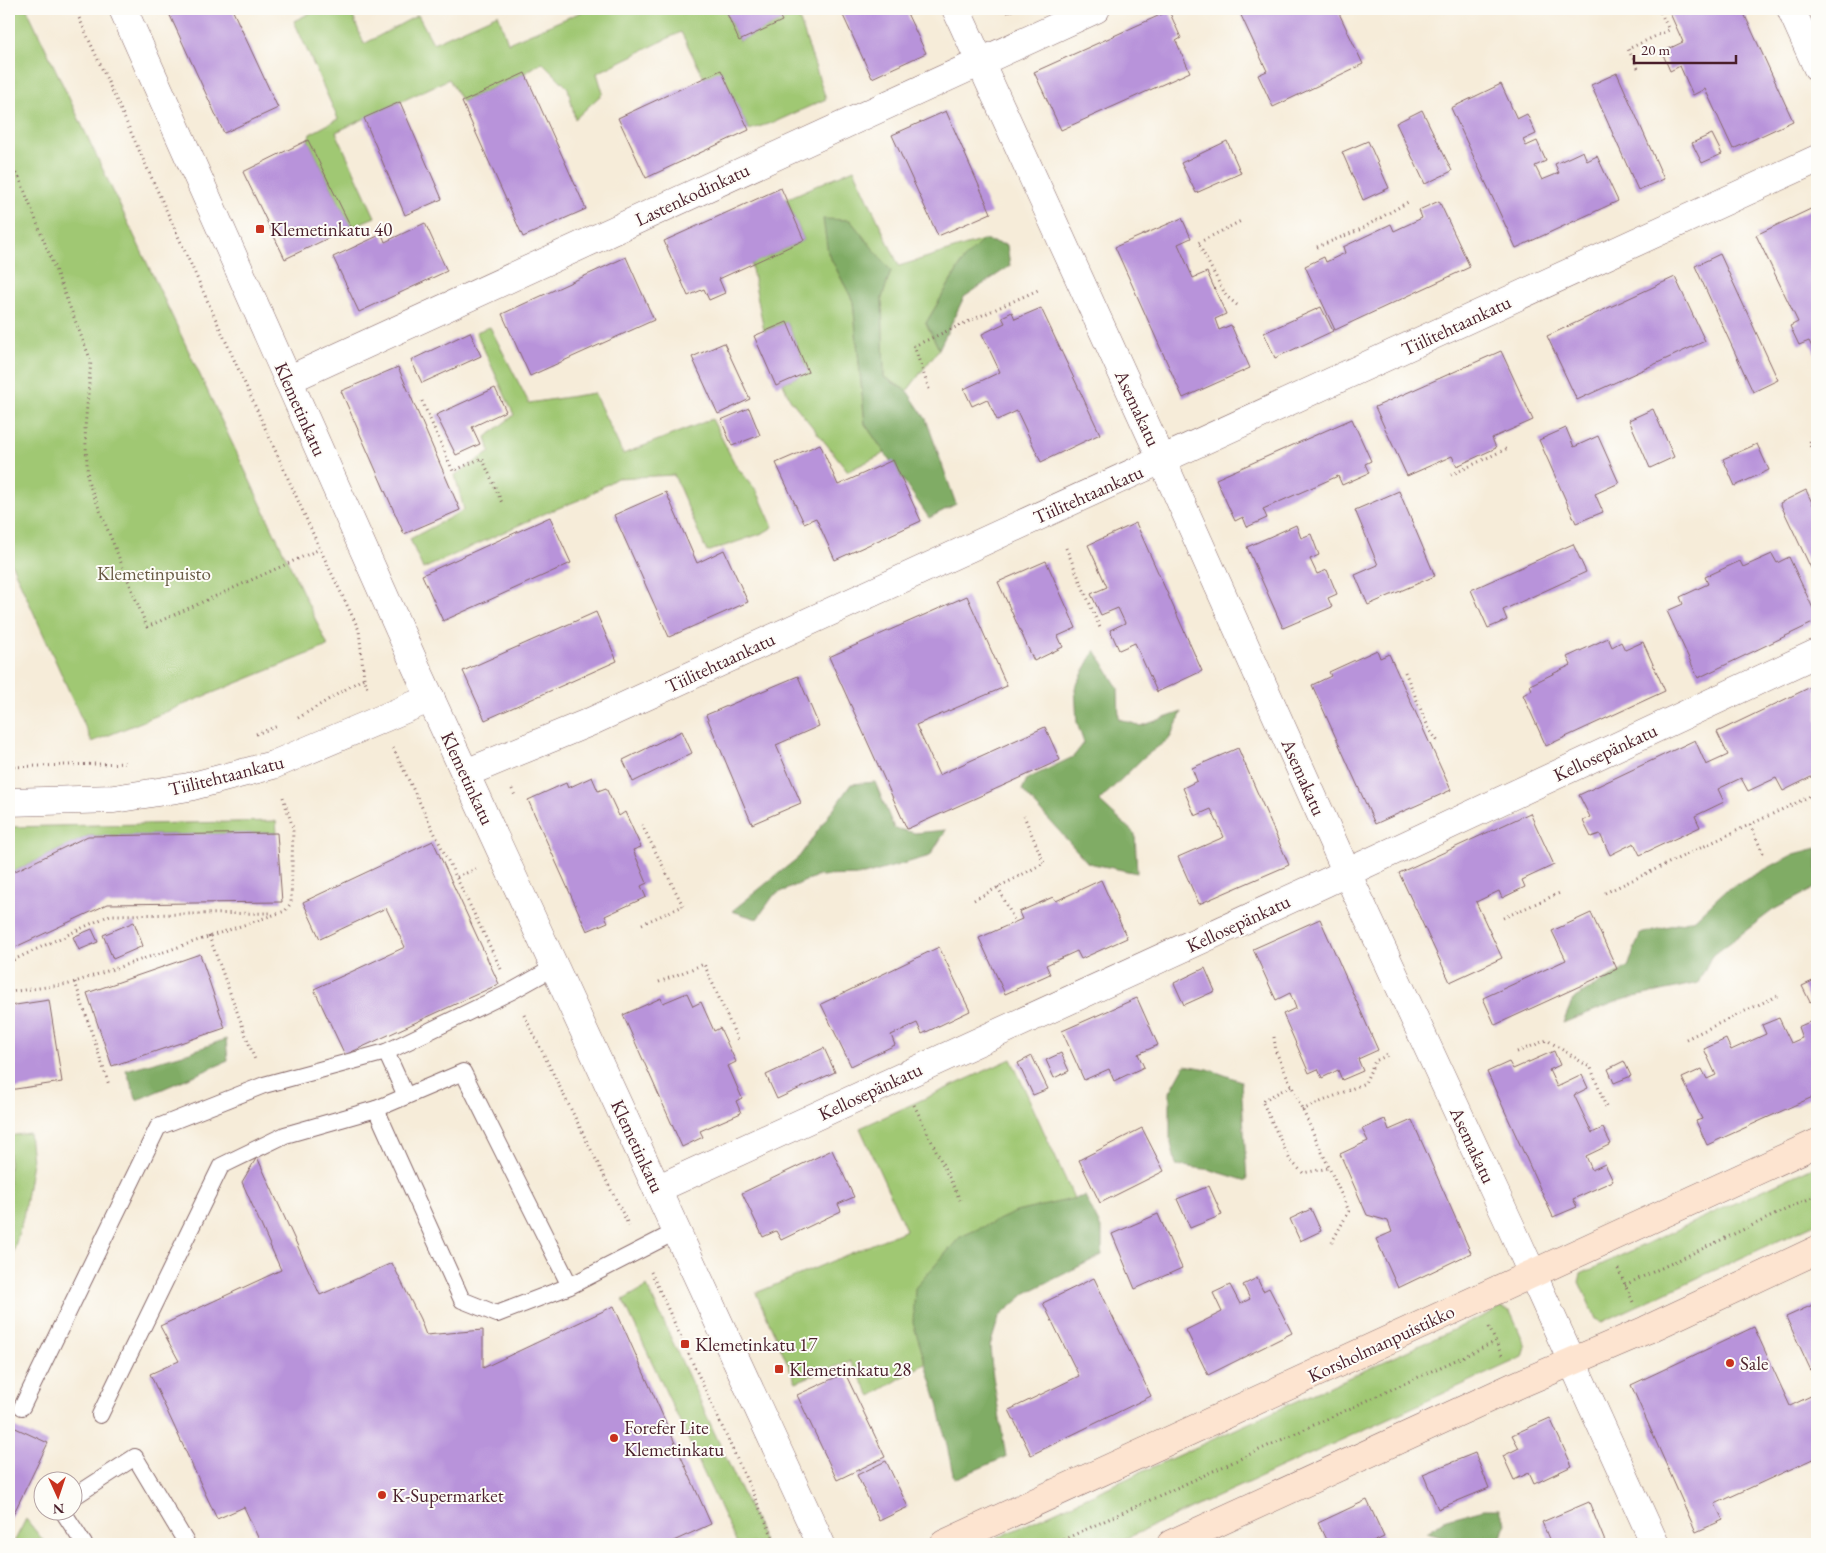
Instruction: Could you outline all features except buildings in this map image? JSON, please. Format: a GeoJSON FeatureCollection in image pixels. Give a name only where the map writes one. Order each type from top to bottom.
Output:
{"type":"FeatureCollection","features":[{"type":"Feature","properties":{"kind":"main road","name":"Korsholmanpuistikko"},"geometry":{"type":"LineString","coordinates":[[944,1544],[1817,1143]]}},
{"type":"Feature","properties":{"kind":"main road"},"geometry":{"type":"LineString","coordinates":[[1171,1544],[1646,1330],[1817,1250]]}},
{"type":"Feature","properties":{"kind":"street","name":"Klemetinkatu"},"geometry":{"type":"LineString","coordinates":[[123,9],[431,698],[821,1544]]}},
{"type":"Feature","properties":{"kind":"street","name":"Asemakatu"},"geometry":{"type":"LineString","coordinates":[[956,9],[1162,460],[1346,873],[1533,1274],[1655,1544]]}},
{"type":"Feature","properties":{"kind":"street","name":"Lastenkodinkatu"},"geometry":{"type":"LineString","coordinates":[[288,380],[1096,9]]}},
{"type":"Feature","properties":{"kind":"street"},"geometry":{"type":"LineString","coordinates":[[1791,9],[1817,67]]}},
{"type":"Feature","properties":{"kind":"street","name":"Tiilitehtaankatu"},"geometry":{"type":"LineString","coordinates":[[466,773],[562,734],[1817,159]]}},
{"type":"Feature","properties":{"kind":"street","name":"Kellosepänkatu"},"geometry":{"type":"LineString","coordinates":[[657,1189],[1346,873],[1817,654]]}},
{"type":"Feature","properties":{"kind":"street","name":"Tiilitehtaankatu"},"geometry":{"type":"LineString","coordinates":[[9,802],[114,799],[189,787],[274,766],[431,698]]}},
{"type":"Feature","properties":{"kind":"lane"},"geometry":{"type":"LineString","coordinates":[[22,1407],[158,1127],[264,1085],[386,1052],[512,991],[555,967]]}},
{"type":"Feature","properties":{"kind":"lane"},"geometry":{"type":"LineString","coordinates":[[386,1052],[406,1096]]}},
{"type":"Feature","properties":{"kind":"lane"},"geometry":{"type":"LineString","coordinates":[[100,1415],[221,1166],[284,1135],[376,1109],[463,1072],[570,1286]]}},
{"type":"Feature","properties":{"kind":"lane"},"geometry":{"type":"LineString","coordinates":[[376,1109],[462,1300],[497,1314],[570,1286],[677,1231]]}},
{"type":"Feature","properties":{"kind":"lane"},"geometry":{"type":"LineString","coordinates":[[82,1491],[135,1457],[187,1544]]}},
{"type":"Feature","properties":{"kind":"lane"},"geometry":{"type":"LineString","coordinates":[[68,1520],[84,1544]]}},
{"type":"Feature","properties":{"kind":"path"},"geometry":{"type":"LineString","coordinates":[[75,9],[320,549],[360,630],[364,678],[297,718]]}},
{"type":"Feature","properties":{"kind":"path"},"geometry":{"type":"LineString","coordinates":[[1638,68],[1628,49],[1669,30],[1659,9]]}},
{"type":"Feature","properties":{"kind":"path"},"geometry":{"type":"LineString","coordinates":[[9,166],[19,177],[91,361],[85,428],[88,481],[147,627],[320,549]]}},
{"type":"Feature","properties":{"kind":"path"},"geometry":{"type":"LineString","coordinates":[[1317,247],[1359,230],[1408,202]]}},
{"type":"Feature","properties":{"kind":"path"},"geometry":{"type":"LineString","coordinates":[[1238,305],[1226,296],[1198,243],[1241,221]]}},
{"type":"Feature","properties":{"kind":"path"},"geometry":{"type":"LineString","coordinates":[[929,389],[914,346],[1038,290]]}},
{"type":"Feature","properties":{"kind":"path"},"geometry":{"type":"LineString","coordinates":[[422,402],[453,471],[482,458],[502,503]]}},
{"type":"Feature","properties":{"kind":"path"},"geometry":{"type":"LineString","coordinates":[[1817,434],[1809,444],[1817,461]]}},
{"type":"Feature","properties":{"kind":"path"},"geometry":{"type":"LineString","coordinates":[[1451,475],[1508,448]]}},
{"type":"Feature","properties":{"kind":"path"},"geometry":{"type":"LineString","coordinates":[[1066,548],[1101,630]]}},
{"type":"Feature","properties":{"kind":"path"},"geometry":{"type":"LineString","coordinates":[[1405,672],[1429,729],[1439,743]]}},
{"type":"Feature","properties":{"kind":"path"},"geometry":{"type":"LineString","coordinates":[[254,735],[280,725]]}},
{"type":"Feature","properties":{"kind":"path"},"geometry":{"type":"LineString","coordinates":[[395,753],[641,1250],[776,1544]]}},
{"type":"Feature","properties":{"kind":"path"},"geometry":{"type":"LineString","coordinates":[[9,767],[135,762]]}},
{"type":"Feature","properties":{"kind":"path"},"geometry":{"type":"LineString","coordinates":[[9,992],[75,982],[285,910],[290,903],[293,828],[274,766]]}},
{"type":"Feature","properties":{"kind":"path"},"geometry":{"type":"LineString","coordinates":[[1605,893],[1817,793]]}},
{"type":"Feature","properties":{"kind":"path"},"geometry":{"type":"LineString","coordinates":[[974,900],[1044,863],[1024,816]]}},
{"type":"Feature","properties":{"kind":"path"},"geometry":{"type":"LineString","coordinates":[[642,825],[683,906],[642,924]]}},
{"type":"Feature","properties":{"kind":"path"},"geometry":{"type":"LineString","coordinates":[[1750,825],[1764,855]]}},
{"type":"Feature","properties":{"kind":"path"},"geometry":{"type":"LineString","coordinates":[[998,887],[1014,922]]}},
{"type":"Feature","properties":{"kind":"path"},"geometry":{"type":"LineString","coordinates":[[1503,918],[1562,892]]}},
{"type":"Feature","properties":{"kind":"path"},"geometry":{"type":"LineString","coordinates":[[9,962],[110,914],[276,913]]}},
{"type":"Feature","properties":{"kind":"path"},"geometry":{"type":"LineString","coordinates":[[209,936],[264,1085]]}},
{"type":"Feature","properties":{"kind":"path"},"geometry":{"type":"LineString","coordinates":[[659,982],[704,964],[738,1043]]}},
{"type":"Feature","properties":{"kind":"path"},"geometry":{"type":"LineString","coordinates":[[75,982],[109,1085]]}},
{"type":"Feature","properties":{"kind":"path"},"geometry":{"type":"LineString","coordinates":[[1686,1039],[1777,996]]}},
{"type":"Feature","properties":{"kind":"path"},"geometry":{"type":"LineString","coordinates":[[1274,1037],[1276,1052],[1349,1211],[1332,1242]]}},
{"type":"Feature","properties":{"kind":"path"},"geometry":{"type":"LineString","coordinates":[[1517,1052],[1547,1040],[1562,1049],[1591,1068],[1606,1107]]}},
{"type":"Feature","properties":{"kind":"path"},"geometry":{"type":"LineString","coordinates":[[1302,1110],[1365,1083],[1375,1061],[1388,1055]]}},
{"type":"Feature","properties":{"kind":"path"},"geometry":{"type":"LineString","coordinates":[[899,1078],[910,1096],[960,1200]]}},
{"type":"Feature","properties":{"kind":"path"},"geometry":{"type":"LineString","coordinates":[[1291,1086],[1262,1101],[1290,1160],[1303,1173],[1329,1168]]}},
{"type":"Feature","properties":{"kind":"path"},"geometry":{"type":"LineString","coordinates":[[1625,1285],[1817,1196]]}},
{"type":"Feature","properties":{"kind":"path"},"geometry":{"type":"LineString","coordinates":[[1617,1268],[1635,1307]]}},
{"type":"Feature","properties":{"kind":"path"},"geometry":{"type":"LineString","coordinates":[[1488,1324],[1506,1364]]}},
{"type":"Feature","properties":{"kind":"path"},"geometry":{"type":"LineString","coordinates":[[1054,1544],[1495,1342]]}},
{"type":"Feature","properties":{"kind":"green space","name":"Klemetinpuisto"},"geometry":{"type":"Polygon","coordinates":[[[9,9],[27,9],[328,646],[92,742],[9,558],[9,9]]]}},
{"type":"Feature","properties":{"kind":"green space"},"geometry":{"type":"Polygon","coordinates":[[[318,9],[350,9],[364,44],[418,15],[433,43],[498,14],[508,43],[588,9],[725,9],[739,41],[797,12],[826,99],[777,121],[749,130],[721,71],[704,78],[681,32],[597,73],[603,93],[575,119],[568,88],[542,62],[525,73],[462,102],[449,79],[336,132],[375,217],[351,227],[308,140],[310,134],[338,119],[294,21],[318,9]]]}},
{"type":"Feature","properties":{"kind":"green space"},"geometry":{"type":"Polygon","coordinates":[[[854,169],[899,266],[983,240],[964,259],[926,323],[939,349],[907,391],[884,377],[882,298],[891,271],[828,253],[853,301],[865,424],[885,453],[848,471],[790,399],[783,383],[808,372],[787,322],[764,331],[751,264],[804,240],[786,199],[854,169]]]}},
{"type":"Feature","properties":{"kind":"green space"},"geometry":{"type":"Polygon","coordinates":[[[823,219],[850,220],[891,271],[882,298],[884,377],[907,391],[926,419],[956,504],[929,518],[865,424],[853,301],[828,253],[823,219]]]}},
{"type":"Feature","properties":{"kind":"green space"},"geometry":{"type":"Polygon","coordinates":[[[983,240],[1007,245],[1010,266],[964,297],[939,349],[926,323],[964,259],[983,240]]]}},
{"type":"Feature","properties":{"kind":"green space"},"geometry":{"type":"Polygon","coordinates":[[[490,327],[529,403],[594,393],[623,454],[712,419],[736,466],[757,491],[773,527],[763,533],[707,552],[674,475],[617,478],[584,498],[541,515],[423,569],[410,539],[464,510],[455,475],[490,452],[486,437],[514,415],[476,332],[490,327]]]}},
{"type":"Feature","properties":{"kind":"green space"},"geometry":{"type":"Polygon","coordinates":[[[1095,650],[1118,688],[1119,719],[1141,726],[1182,712],[1170,738],[1144,757],[1099,801],[1135,834],[1137,873],[1088,863],[1022,790],[1027,779],[1073,757],[1084,743],[1077,723],[1075,688],[1095,650]]]}},
{"type":"Feature","properties":{"kind":"green space"},"geometry":{"type":"Polygon","coordinates":[[[875,782],[894,828],[915,833],[946,830],[930,856],[864,875],[817,876],[774,895],[757,919],[732,911],[799,857],[851,784],[875,782]]]}},
{"type":"Feature","properties":{"kind":"green space"},"geometry":{"type":"Polygon","coordinates":[[[276,821],[277,833],[88,836],[9,874],[9,827],[276,821]]]}},
{"type":"Feature","properties":{"kind":"green space"},"geometry":{"type":"Polygon","coordinates":[[[1817,848],[1817,887],[1773,910],[1711,957],[1698,983],[1621,1000],[1563,1023],[1573,999],[1628,967],[1640,934],[1695,919],[1726,890],[1794,854],[1817,848]]]}},
{"type":"Feature","properties":{"kind":"green space"},"geometry":{"type":"Polygon","coordinates":[[[226,1039],[228,1061],[137,1100],[126,1070],[190,1052],[226,1039]]]}},
{"type":"Feature","properties":{"kind":"green space"},"geometry":{"type":"Polygon","coordinates":[[[1011,1059],[1093,1240],[926,1363],[871,1396],[850,1361],[796,1382],[756,1293],[906,1230],[860,1128],[1011,1059]]]}},
{"type":"Feature","properties":{"kind":"green space"},"geometry":{"type":"Polygon","coordinates":[[[1185,1065],[1208,1069],[1241,1081],[1247,1181],[1211,1170],[1176,1165],[1170,1139],[1170,1092],[1185,1065]]]}},
{"type":"Feature","properties":{"kind":"green space"},"geometry":{"type":"Polygon","coordinates":[[[29,1133],[32,1162],[23,1218],[9,1268],[9,1136],[29,1133]]]}},
{"type":"Feature","properties":{"kind":"green space"},"geometry":{"type":"Polygon","coordinates":[[[1817,1165],[1817,1223],[1602,1322],[1596,1319],[1579,1282],[1581,1274],[1817,1165]]]}},
{"type":"Feature","properties":{"kind":"green space"},"geometry":{"type":"Polygon","coordinates":[[[1085,1196],[1102,1230],[1102,1255],[1026,1293],[999,1317],[990,1346],[1006,1457],[954,1479],[938,1403],[913,1323],[915,1288],[960,1237],[1016,1212],[1085,1196]]]}},
{"type":"Feature","properties":{"kind":"green space"},"geometry":{"type":"Polygon","coordinates":[[[647,1286],[764,1544],[737,1544],[623,1300],[647,1286]]]}},
{"type":"Feature","properties":{"kind":"green space"},"geometry":{"type":"Polygon","coordinates":[[[1501,1308],[1510,1311],[1526,1347],[1523,1357],[1114,1544],[984,1544],[1501,1308]]]}},
{"type":"Feature","properties":{"kind":"green space"},"geometry":{"type":"Polygon","coordinates":[[[1484,1509],[1499,1509],[1506,1523],[1502,1537],[1486,1544],[1468,1544],[1427,1532],[1446,1519],[1484,1509]]]}},
{"type":"Feature","properties":{"kind":"green space"},"geometry":{"type":"Polygon","coordinates":[[[26,1519],[46,1544],[13,1544],[26,1519]]]}},
{"type":"Feature","properties":{"kind":"place","name":"Klemetinkatu 40"},"geometry":{"type":"Point","coordinates":[260,229]}},
{"type":"Feature","properties":{"kind":"place","name":"Klemetinkatu 17"},"geometry":{"type":"Point","coordinates":[685,1344]}},
{"type":"Feature","properties":{"kind":"place","name":"Sale"},"geometry":{"type":"Point","coordinates":[1730,1363]}},
{"type":"Feature","properties":{"kind":"place","name":"Klemetinkatu 28"},"geometry":{"type":"Point","coordinates":[779,1369]}},
{"type":"Feature","properties":{"kind":"place","name":"Forefer Lite Klemetinkatu"},"geometry":{"type":"Point","coordinates":[614,1438]}},
{"type":"Feature","properties":{"kind":"place","name":"K-Supermarket"},"geometry":{"type":"Point","coordinates":[382,1495]}}]}
